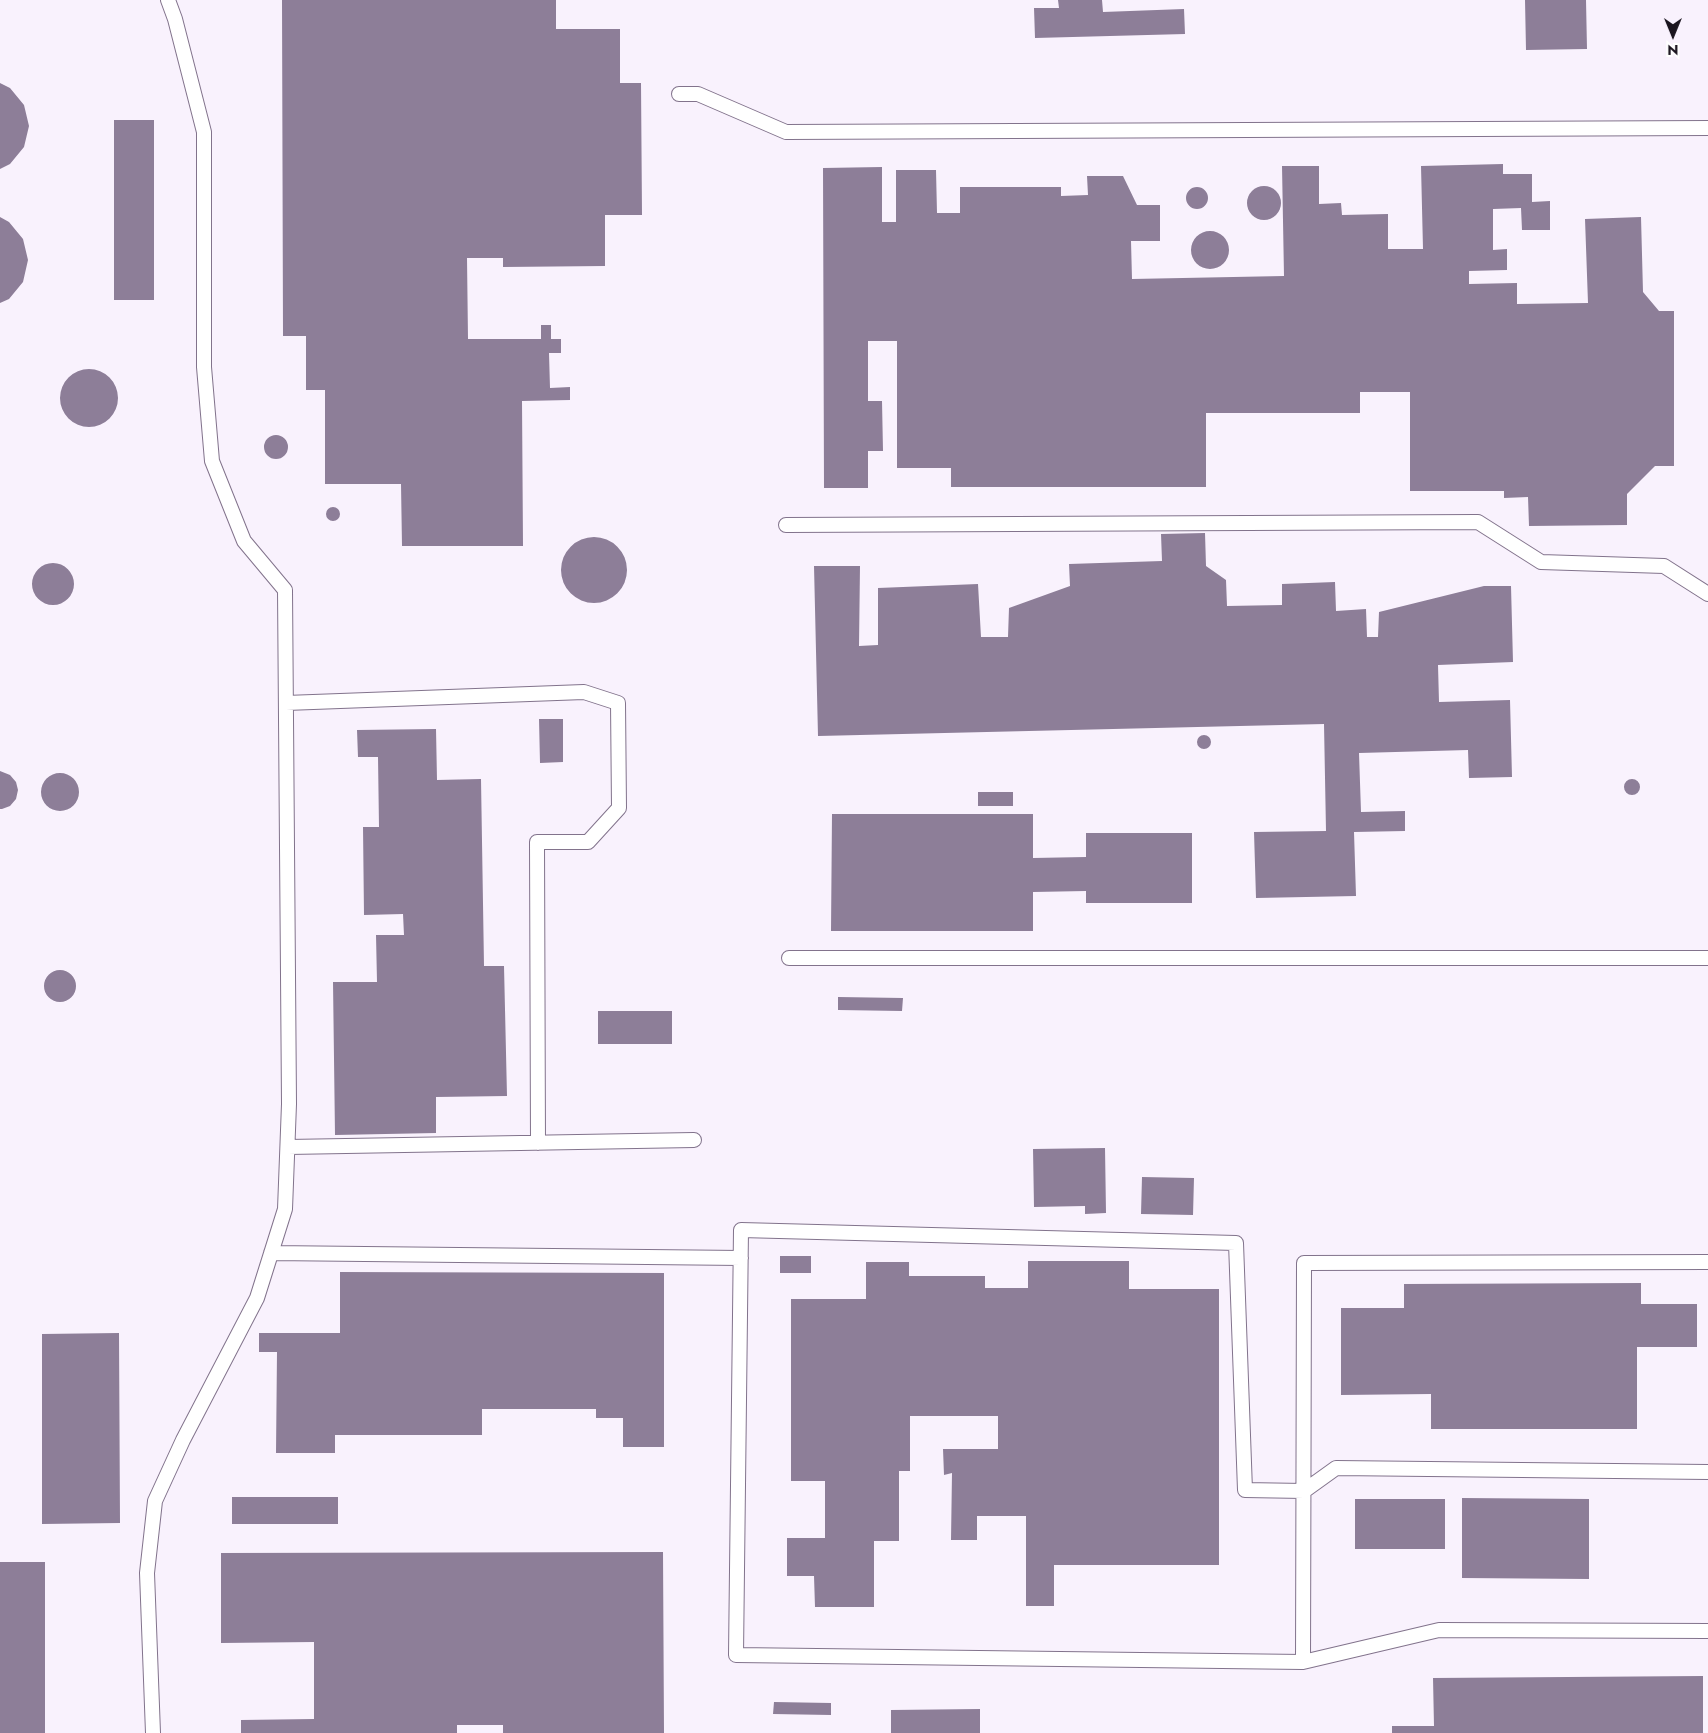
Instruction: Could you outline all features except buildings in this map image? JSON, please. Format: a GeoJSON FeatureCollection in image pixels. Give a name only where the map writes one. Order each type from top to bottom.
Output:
{"type":"FeatureCollection","features":[{"type":"Feature","properties":{"kind":"lane"},"geometry":{"type":"LineString","coordinates":[[154,1733],[147,1573],[155,1500],[183,1440],[257,1298],[285,1209],[289,1094],[285,590],[244,541],[212,460],[204,367],[204,132],[175,19],[168,0]]}},
{"type":"Feature","properties":{"kind":"lane"},"geometry":{"type":"LineString","coordinates":[[678,94],[698,94],[786,132],[1708,128]]}},
{"type":"Feature","properties":{"kind":"lane"},"geometry":{"type":"LineString","coordinates":[[786,525],[1478,522],[1541,562],[1664,566],[1708,594]]}},
{"type":"Feature","properties":{"kind":"lane"},"geometry":{"type":"LineString","coordinates":[[286,703],[584,692],[618,703],[619,808],[588,842],[537,842],[538,1142]]}},
{"type":"Feature","properties":{"kind":"lane"},"geometry":{"type":"LineString","coordinates":[[789,958],[1708,958]]}},
{"type":"Feature","properties":{"kind":"lane"},"geometry":{"type":"LineString","coordinates":[[288,1147],[694,1140]]}},
{"type":"Feature","properties":{"kind":"lane"},"geometry":{"type":"LineString","coordinates":[[1708,1472],[1336,1468],[1304,1491],[1245,1490],[1236,1242],[741,1230],[736,1655],[1304,1662],[1440,1630],[1708,1630]]}},
{"type":"Feature","properties":{"kind":"lane"},"geometry":{"type":"LineString","coordinates":[[271,1253],[741,1258]]}},
{"type":"Feature","properties":{"kind":"lane"},"geometry":{"type":"LineString","coordinates":[[1304,1662],[1304,1263],[1708,1262]]}}]}
